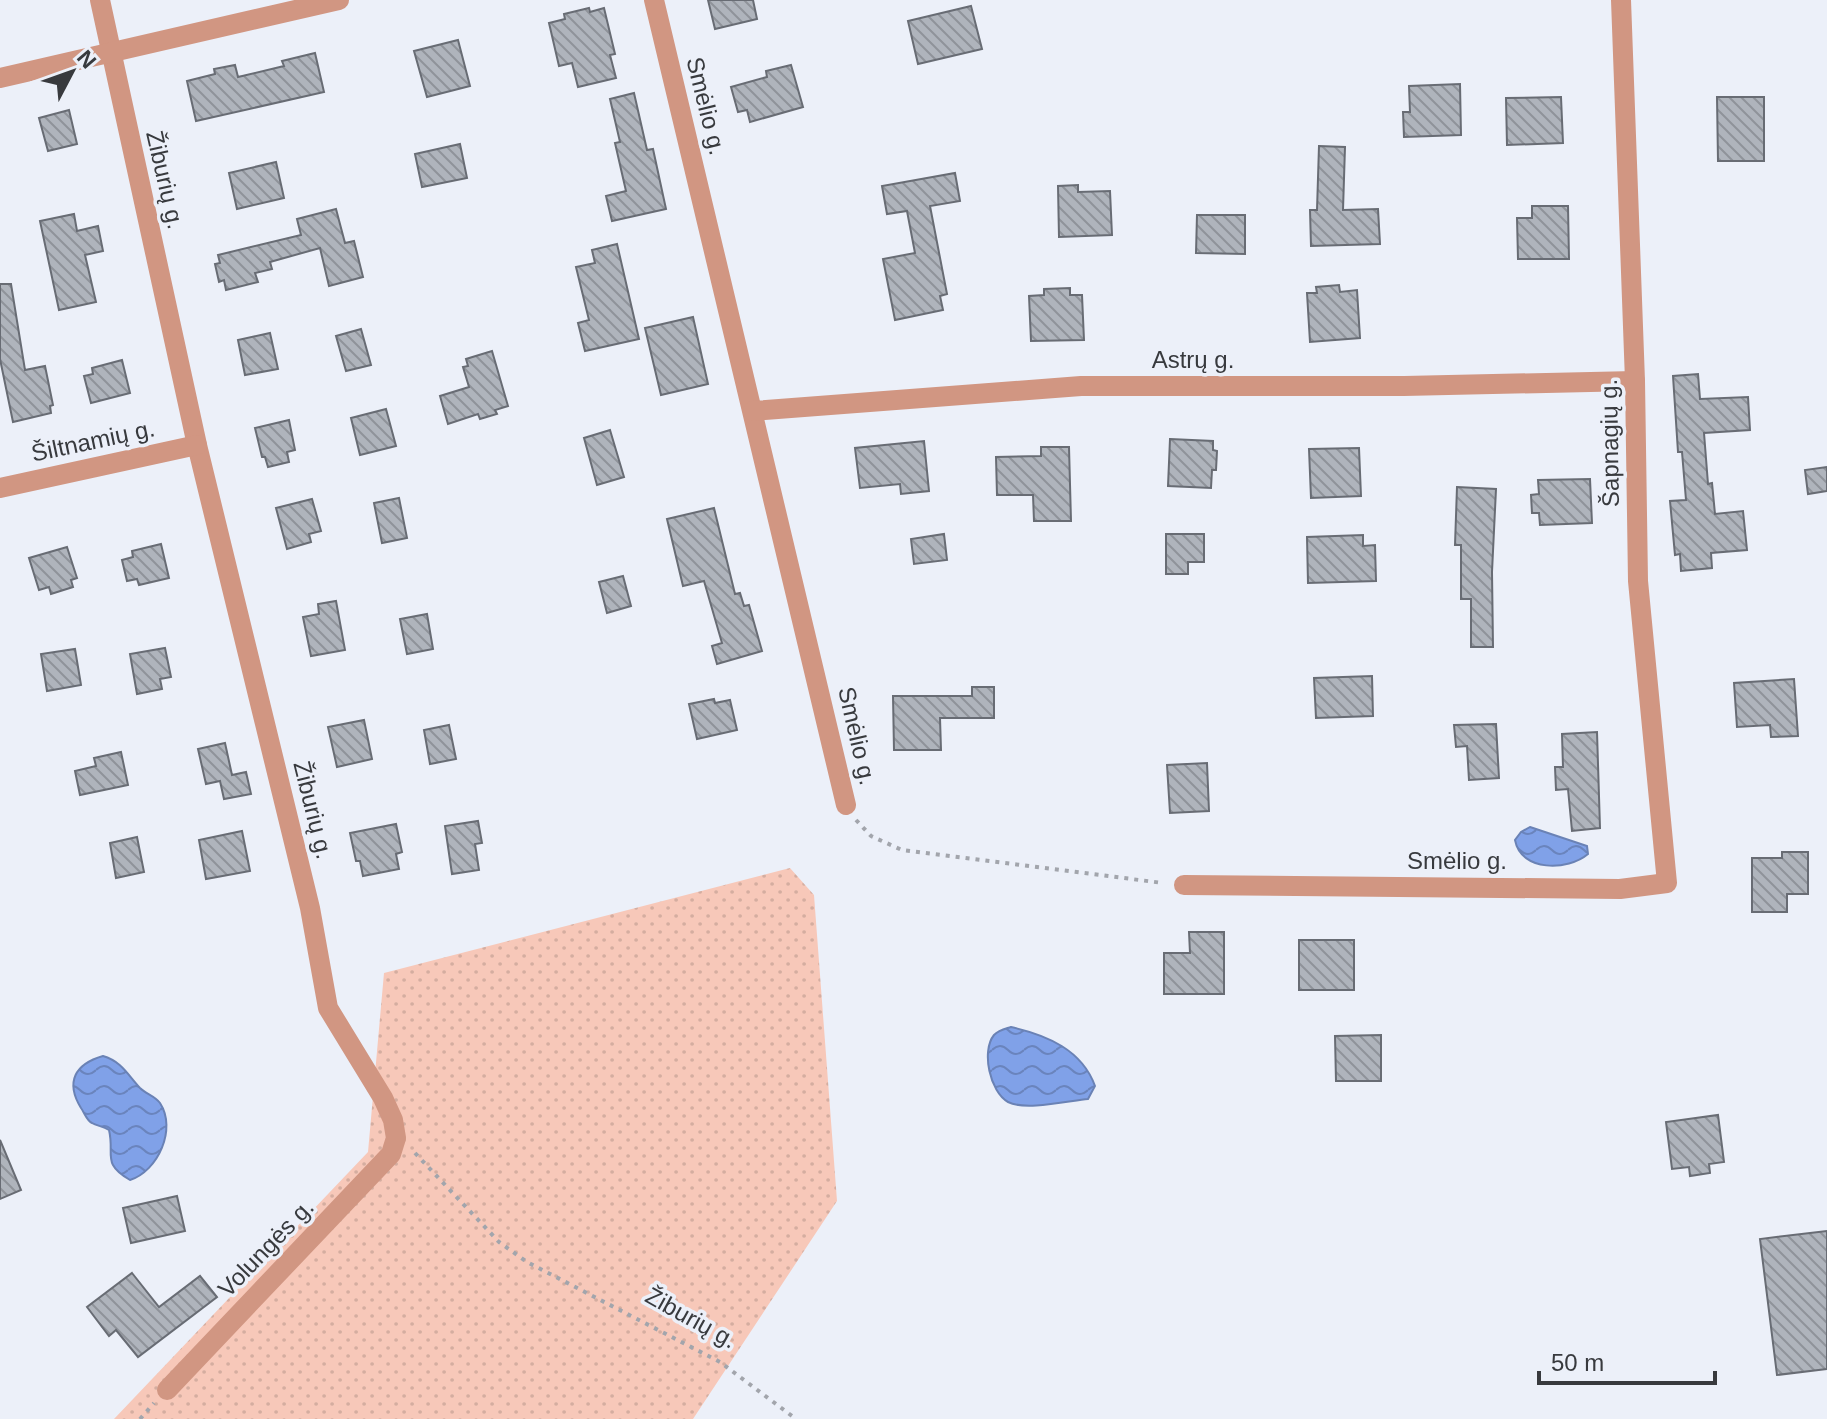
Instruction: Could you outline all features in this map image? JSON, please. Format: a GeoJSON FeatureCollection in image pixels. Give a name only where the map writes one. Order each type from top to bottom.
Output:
{"type":"FeatureCollection","features":[{"type":"Feature","properties":{"kind":"street","name":"Žiburių g."},"geometry":{"type":"LineString","coordinates":[[100,0],[197,445],[310,908],[328,1008],[383,1098],[393,1120],[396,1138]]}},
{"type":"Feature","properties":{"kind":"street"},"geometry":{"type":"LineString","coordinates":[[0,78],[339,0]]}},
{"type":"Feature","properties":{"kind":"street","name":"Smėlio g."},"geometry":{"type":"LineString","coordinates":[[654,0],[846,805]]}},
{"type":"Feature","properties":{"kind":"street","name":"Šapnagių g."},"geometry":{"type":"LineString","coordinates":[[1621,0],[1635,381],[1638,581],[1667,883]]}},
{"type":"Feature","properties":{"kind":"street","name":"Astrų g."},"geometry":{"type":"LineString","coordinates":[[753,411],[1081,386],[1404,386],[1635,381]]}},
{"type":"Feature","properties":{"kind":"street","name":"Šiltnamių g."},"geometry":{"type":"LineString","coordinates":[[0,488],[197,445]]}},
{"type":"Feature","properties":{"kind":"street","name":"Smėlio g."},"geometry":{"type":"LineString","coordinates":[[1184,885],[1620,889],[1667,883]]}},
{"type":"Feature","properties":{"kind":"street","name":"Volungės g."},"geometry":{"type":"LineString","coordinates":[[167,1390],[391,1154],[396,1138]]}},
{"type":"Feature","properties":{"kind":"path","name":"Smėlio g."},"geometry":{"type":"LineString","coordinates":[[846,805],[859,825],[871,836],[902,850],[1184,885]]}},
{"type":"Feature","properties":{"kind":"path","name":"Žiburių g."},"geometry":{"type":"LineString","coordinates":[[396,1138],[414,1152],[499,1242],[527,1262],[720,1362],[796,1419]]}},
{"type":"Feature","properties":{"kind":"shaded area"},"geometry":{"type":"Polygon","coordinates":[[[790,868],[814,895],[837,1201],[693,1419],[114,1419],[368,1152],[384,973],[790,868]]]}},
{"type":"Feature","properties":{"kind":"water"},"geometry":{"type":"Polygon","coordinates":[[[1530,827],[1587,846],[1588,854],[1579,860],[1558,865],[1535,863],[1519,850],[1515,840],[1530,827]]]}},
{"type":"Feature","properties":{"kind":"water"},"geometry":{"type":"Polygon","coordinates":[[[1011,1027],[1050,1040],[1072,1054],[1089,1073],[1095,1086],[1088,1099],[1025,1106],[1015,1105],[1002,1097],[992,1081],[988,1051],[994,1035],[1011,1027]]]}},
{"type":"Feature","properties":{"kind":"water"},"geometry":{"type":"Polygon","coordinates":[[[103,1056],[119,1065],[140,1088],[160,1103],[165,1113],[162,1148],[149,1168],[130,1180],[112,1163],[109,1130],[89,1120],[74,1090],[80,1069],[103,1056]]]}},
{"type":"Feature","properties":{"kind":"building"},"geometry":{"type":"Polygon","coordinates":[[[708,0],[753,0],[757,19],[715,29],[708,0]]]}},
{"type":"Feature","properties":{"kind":"building"},"geometry":{"type":"Polygon","coordinates":[[[971,6],[982,49],[918,64],[908,21],[971,6]]]}},
{"type":"Feature","properties":{"kind":"building"},"geometry":{"type":"Polygon","coordinates":[[[589,8],[590,12],[604,8],[615,54],[610,55],[616,78],[578,87],[572,63],[559,66],[549,23],[565,19],[564,14],[589,8]]]}},
{"type":"Feature","properties":{"kind":"building"},"geometry":{"type":"Polygon","coordinates":[[[458,40],[470,86],[427,97],[414,51],[458,40]]]}},
{"type":"Feature","properties":{"kind":"building"},"geometry":{"type":"Polygon","coordinates":[[[315,53],[324,92],[196,121],[187,81],[215,74],[214,69],[235,65],[238,77],[284,66],[282,61],[315,53]]]}},
{"type":"Feature","properties":{"kind":"building"},"geometry":{"type":"Polygon","coordinates":[[[791,65],[803,107],[750,122],[747,110],[738,112],[731,87],[767,77],[766,71],[791,65]]]}},
{"type":"Feature","properties":{"kind":"building"},"geometry":{"type":"Polygon","coordinates":[[[1460,84],[1461,135],[1404,137],[1403,112],[1410,112],[1409,86],[1460,84]]]}},
{"type":"Feature","properties":{"kind":"building"},"geometry":{"type":"Polygon","coordinates":[[[634,93],[647,150],[653,149],[666,209],[612,221],[606,196],[626,191],[615,143],[620,142],[610,99],[634,93]]]}},
{"type":"Feature","properties":{"kind":"building"},"geometry":{"type":"Polygon","coordinates":[[[1561,97],[1563,143],[1507,145],[1506,98],[1561,97]]]}},
{"type":"Feature","properties":{"kind":"building"},"geometry":{"type":"Polygon","coordinates":[[[1717,97],[1764,97],[1764,161],[1718,161],[1717,97]]]}},
{"type":"Feature","properties":{"kind":"building"},"geometry":{"type":"Polygon","coordinates":[[[69,110],[77,144],[48,151],[39,118],[69,110]]]}},
{"type":"Feature","properties":{"kind":"building"},"geometry":{"type":"Polygon","coordinates":[[[460,144],[467,178],[422,187],[415,154],[460,144]]]}},
{"type":"Feature","properties":{"kind":"building"},"geometry":{"type":"Polygon","coordinates":[[[1319,146],[1345,147],[1343,210],[1378,209],[1380,244],[1311,246],[1310,210],[1317,210],[1319,146]]]}},
{"type":"Feature","properties":{"kind":"building"},"geometry":{"type":"Polygon","coordinates":[[[276,162],[284,198],[237,209],[229,173],[276,162]]]}},
{"type":"Feature","properties":{"kind":"building"},"geometry":{"type":"Polygon","coordinates":[[[955,173],[960,201],[930,206],[947,294],[940,296],[943,310],[895,320],[883,259],[915,253],[907,211],[887,214],[882,186],[955,173]]]}},
{"type":"Feature","properties":{"kind":"building"},"geometry":{"type":"Polygon","coordinates":[[[1078,185],[1078,192],[1110,191],[1112,235],[1059,237],[1058,186],[1078,185]]]}},
{"type":"Feature","properties":{"kind":"building"},"geometry":{"type":"Polygon","coordinates":[[[1532,206],[1568,206],[1569,259],[1518,259],[1517,218],[1532,218],[1532,206]]]}},
{"type":"Feature","properties":{"kind":"building"},"geometry":{"type":"Polygon","coordinates":[[[336,209],[345,243],[354,241],[363,277],[329,286],[320,248],[270,262],[272,269],[255,273],[258,282],[226,290],[224,280],[219,282],[215,264],[220,263],[218,255],[301,235],[297,219],[336,209]]]}},
{"type":"Feature","properties":{"kind":"building"},"geometry":{"type":"Polygon","coordinates":[[[74,214],[77,231],[98,226],[103,251],[85,255],[96,302],[59,310],[40,221],[74,214]]]}},
{"type":"Feature","properties":{"kind":"building"},"geometry":{"type":"Polygon","coordinates":[[[1197,215],[1245,215],[1245,254],[1196,253],[1197,215]]]}},
{"type":"Feature","properties":{"kind":"building"},"geometry":{"type":"Polygon","coordinates":[[[617,244],[639,339],[585,351],[578,323],[589,320],[576,267],[595,263],[592,250],[617,244]]]}},
{"type":"Feature","properties":{"kind":"building"},"geometry":{"type":"Polygon","coordinates":[[[0,284],[11,284],[25,370],[45,366],[53,405],[50,406],[51,413],[13,422],[0,359],[0,284]]]}},
{"type":"Feature","properties":{"kind":"building"},"geometry":{"type":"Polygon","coordinates":[[[1339,285],[1340,292],[1357,290],[1360,338],[1310,342],[1307,293],[1317,293],[1316,287],[1339,285]]]}},
{"type":"Feature","properties":{"kind":"building"},"geometry":{"type":"Polygon","coordinates":[[[1070,288],[1070,295],[1082,295],[1084,340],[1031,341],[1029,296],[1044,295],[1044,289],[1070,288]]]}},
{"type":"Feature","properties":{"kind":"building"},"geometry":{"type":"Polygon","coordinates":[[[693,317],[708,384],[661,395],[645,328],[693,317]]]}},
{"type":"Feature","properties":{"kind":"building"},"geometry":{"type":"Polygon","coordinates":[[[361,329],[371,365],[346,371],[336,336],[361,329]]]}},
{"type":"Feature","properties":{"kind":"building"},"geometry":{"type":"Polygon","coordinates":[[[270,333],[278,369],[245,375],[238,340],[270,333]]]}},
{"type":"Feature","properties":{"kind":"building"},"geometry":{"type":"Polygon","coordinates":[[[492,351],[508,406],[495,410],[497,414],[480,419],[478,414],[448,424],[440,396],[469,387],[463,367],[468,366],[466,359],[492,351]]]}},
{"type":"Feature","properties":{"kind":"building"},"geometry":{"type":"Polygon","coordinates":[[[122,360],[130,393],[91,403],[84,376],[93,374],[92,368],[122,360]]]}},
{"type":"Feature","properties":{"kind":"building"},"geometry":{"type":"Polygon","coordinates":[[[1698,374],[1700,399],[1748,397],[1750,430],[1704,433],[1708,484],[1712,483],[1715,514],[1743,511],[1747,550],[1711,553],[1712,568],[1681,571],[1680,554],[1675,555],[1670,501],[1686,500],[1682,452],[1678,452],[1673,376],[1698,374]]]}},
{"type":"Feature","properties":{"kind":"building"},"geometry":{"type":"Polygon","coordinates":[[[386,409],[396,446],[360,455],[351,418],[386,409]]]}},
{"type":"Feature","properties":{"kind":"building"},"geometry":{"type":"Polygon","coordinates":[[[289,420],[295,450],[287,452],[289,462],[268,467],[265,457],[262,457],[255,428],[289,420]]]}},
{"type":"Feature","properties":{"kind":"building"},"geometry":{"type":"Polygon","coordinates":[[[610,430],[624,477],[597,485],[584,438],[610,430]]]}},
{"type":"Feature","properties":{"kind":"building"},"geometry":{"type":"Polygon","coordinates":[[[1170,439],[1213,441],[1213,450],[1217,451],[1211,488],[1168,486],[1170,439]]]}},
{"type":"Feature","properties":{"kind":"building"},"geometry":{"type":"Polygon","coordinates":[[[924,441],[929,491],[901,494],[900,484],[860,488],[855,448],[924,441]]]}},
{"type":"Feature","properties":{"kind":"building"},"geometry":{"type":"Polygon","coordinates":[[[1041,447],[1069,447],[1071,521],[1034,521],[1033,495],[997,495],[996,457],[1041,456],[1041,447]]]}},
{"type":"Feature","properties":{"kind":"building"},"geometry":{"type":"Polygon","coordinates":[[[1359,448],[1361,496],[1311,498],[1309,449],[1359,448]]]}},
{"type":"Feature","properties":{"kind":"building"},"geometry":{"type":"Polygon","coordinates":[[[1827,467],[1827,491],[1808,494],[1805,470],[1827,467]]]}},
{"type":"Feature","properties":{"kind":"building"},"geometry":{"type":"Polygon","coordinates":[[[1590,479],[1592,523],[1540,525],[1539,513],[1532,513],[1531,495],[1539,494],[1538,480],[1590,479]]]}},
{"type":"Feature","properties":{"kind":"building"},"geometry":{"type":"Polygon","coordinates":[[[1457,487],[1496,489],[1492,572],[1493,647],[1471,647],[1471,599],[1461,599],[1461,545],[1455,545],[1457,487]]]}},
{"type":"Feature","properties":{"kind":"building"},"geometry":{"type":"Polygon","coordinates":[[[399,498],[407,538],[382,543],[374,503],[399,498]]]}},
{"type":"Feature","properties":{"kind":"building"},"geometry":{"type":"Polygon","coordinates":[[[312,499],[321,531],[309,534],[311,542],[287,549],[276,508],[312,499]]]}},
{"type":"Feature","properties":{"kind":"building"},"geometry":{"type":"Polygon","coordinates":[[[714,508],[735,594],[740,593],[744,606],[749,605],[762,651],[717,664],[712,646],[722,643],[704,581],[683,586],[667,519],[714,508]]]}},
{"type":"Feature","properties":{"kind":"building"},"geometry":{"type":"Polygon","coordinates":[[[944,534],[947,560],[914,564],[911,539],[944,534]]]}},
{"type":"Feature","properties":{"kind":"building"},"geometry":{"type":"Polygon","coordinates":[[[1166,534],[1204,534],[1204,562],[1188,562],[1188,574],[1166,574],[1166,534]]]}},
{"type":"Feature","properties":{"kind":"building"},"geometry":{"type":"Polygon","coordinates":[[[1363,535],[1363,546],[1375,545],[1376,581],[1308,583],[1307,537],[1363,535]]]}},
{"type":"Feature","properties":{"kind":"building"},"geometry":{"type":"Polygon","coordinates":[[[161,544],[169,578],[139,585],[137,579],[127,581],[122,560],[133,557],[132,551],[161,544]]]}},
{"type":"Feature","properties":{"kind":"building"},"geometry":{"type":"Polygon","coordinates":[[[67,547],[77,578],[71,580],[73,587],[51,594],[49,587],[39,590],[29,558],[67,547]]]}},
{"type":"Feature","properties":{"kind":"building"},"geometry":{"type":"Polygon","coordinates":[[[623,576],[631,606],[607,613],[599,582],[623,576]]]}},
{"type":"Feature","properties":{"kind":"building"},"geometry":{"type":"Polygon","coordinates":[[[336,601],[345,650],[311,656],[303,617],[319,614],[318,604],[336,601]]]}},
{"type":"Feature","properties":{"kind":"building"},"geometry":{"type":"Polygon","coordinates":[[[427,614],[433,649],[407,654],[400,619],[427,614]]]}},
{"type":"Feature","properties":{"kind":"building"},"geometry":{"type":"Polygon","coordinates":[[[165,648],[171,677],[160,679],[162,689],[137,694],[130,654],[165,648]]]}},
{"type":"Feature","properties":{"kind":"building"},"geometry":{"type":"Polygon","coordinates":[[[75,649],[81,685],[47,691],[41,654],[75,649]]]}},
{"type":"Feature","properties":{"kind":"building"},"geometry":{"type":"Polygon","coordinates":[[[1372,676],[1373,716],[1316,718],[1314,678],[1372,676]]]}},
{"type":"Feature","properties":{"kind":"building"},"geometry":{"type":"Polygon","coordinates":[[[1794,679],[1798,736],[1771,737],[1770,725],[1737,727],[1734,683],[1794,679]]]}},
{"type":"Feature","properties":{"kind":"building"},"geometry":{"type":"Polygon","coordinates":[[[972,687],[994,687],[994,718],[940,718],[941,750],[894,750],[893,696],[972,696],[972,687]]]}},
{"type":"Feature","properties":{"kind":"building"},"geometry":{"type":"Polygon","coordinates":[[[714,699],[715,703],[730,700],[737,730],[697,739],[689,704],[714,699]]]}},
{"type":"Feature","properties":{"kind":"building"},"geometry":{"type":"Polygon","coordinates":[[[364,720],[372,759],[337,767],[328,727],[364,720]]]}},
{"type":"Feature","properties":{"kind":"building"},"geometry":{"type":"Polygon","coordinates":[[[1496,724],[1499,778],[1469,780],[1467,746],[1456,747],[1454,725],[1496,724]]]}},
{"type":"Feature","properties":{"kind":"building"},"geometry":{"type":"Polygon","coordinates":[[[449,725],[456,759],[430,764],[424,730],[449,725]]]}},
{"type":"Feature","properties":{"kind":"building"},"geometry":{"type":"Polygon","coordinates":[[[1597,732],[1600,828],[1572,831],[1568,789],[1556,790],[1555,767],[1563,767],[1562,734],[1597,732]]]}},
{"type":"Feature","properties":{"kind":"building"},"geometry":{"type":"Polygon","coordinates":[[[225,743],[232,775],[246,772],[251,794],[224,799],[220,781],[206,784],[198,749],[225,743]]]}},
{"type":"Feature","properties":{"kind":"building"},"geometry":{"type":"Polygon","coordinates":[[[121,752],[128,785],[80,795],[75,771],[96,766],[94,758],[121,752]]]}},
{"type":"Feature","properties":{"kind":"building"},"geometry":{"type":"Polygon","coordinates":[[[1207,763],[1209,811],[1170,813],[1167,765],[1207,763]]]}},
{"type":"Feature","properties":{"kind":"building"},"geometry":{"type":"Polygon","coordinates":[[[478,821],[482,843],[475,844],[479,870],[452,874],[445,826],[478,821]]]}},
{"type":"Feature","properties":{"kind":"building"},"geometry":{"type":"Polygon","coordinates":[[[396,824],[402,852],[396,854],[399,869],[363,876],[350,833],[396,824]]]}},
{"type":"Feature","properties":{"kind":"building"},"geometry":{"type":"Polygon","coordinates":[[[242,831],[250,871],[206,879],[199,840],[242,831]]]}},
{"type":"Feature","properties":{"kind":"building"},"geometry":{"type":"Polygon","coordinates":[[[137,837],[144,872],[116,878],[110,843],[137,837]]]}},
{"type":"Feature","properties":{"kind":"building"},"geometry":{"type":"Polygon","coordinates":[[[1782,852],[1808,852],[1808,894],[1787,894],[1787,912],[1752,912],[1752,858],[1782,858],[1782,852]]]}},
{"type":"Feature","properties":{"kind":"building"},"geometry":{"type":"Polygon","coordinates":[[[1189,932],[1224,932],[1224,994],[1164,994],[1164,953],[1190,953],[1189,932]]]}},
{"type":"Feature","properties":{"kind":"building"},"geometry":{"type":"Polygon","coordinates":[[[1299,940],[1354,940],[1354,990],[1299,990],[1299,940]]]}},
{"type":"Feature","properties":{"kind":"building"},"geometry":{"type":"Polygon","coordinates":[[[1381,1035],[1381,1081],[1336,1081],[1335,1036],[1381,1035]]]}},
{"type":"Feature","properties":{"kind":"building"},"geometry":{"type":"Polygon","coordinates":[[[1718,1115],[1724,1162],[1709,1164],[1710,1173],[1690,1176],[1689,1167],[1672,1169],[1666,1122],[1718,1115]]]}},
{"type":"Feature","properties":{"kind":"building"},"geometry":{"type":"Polygon","coordinates":[[[0,1140],[21,1190],[0,1199],[0,1140]]]}},
{"type":"Feature","properties":{"kind":"building"},"geometry":{"type":"Polygon","coordinates":[[[177,1196],[185,1231],[131,1243],[123,1208],[177,1196]]]}},
{"type":"Feature","properties":{"kind":"building"},"geometry":{"type":"Polygon","coordinates":[[[1827,1231],[1827,1369],[1777,1375],[1760,1239],[1827,1231]]]}},
{"type":"Feature","properties":{"kind":"building"},"geometry":{"type":"Polygon","coordinates":[[[132,1273],[159,1307],[200,1276],[217,1297],[138,1357],[116,1330],[109,1336],[87,1307],[132,1273]]]}}]}
